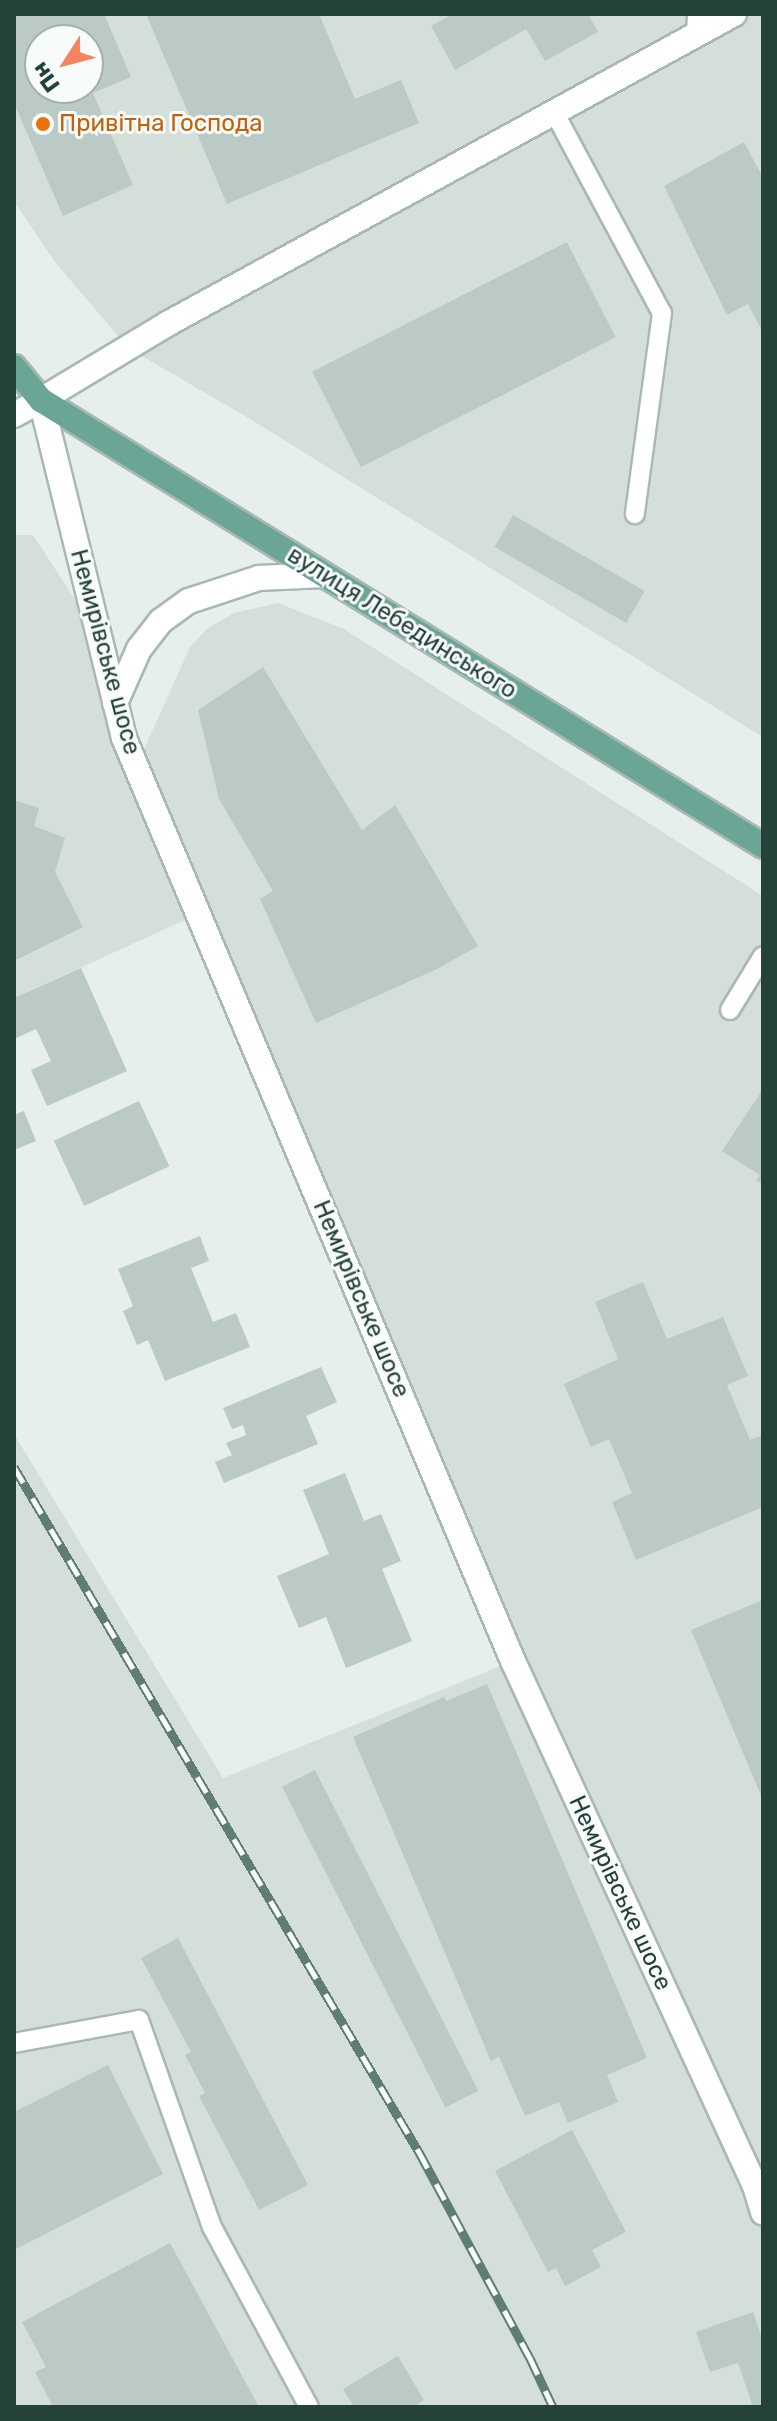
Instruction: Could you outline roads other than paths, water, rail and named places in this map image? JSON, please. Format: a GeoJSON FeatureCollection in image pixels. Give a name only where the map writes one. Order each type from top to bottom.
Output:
{"type":"FeatureCollection","features":[{"type":"Feature","properties":{"kind":"main road","name":"Немирівське шосе"},"geometry":{"type":"LineString","coordinates":[[14,367],[41,400]]}},
{"type":"Feature","properties":{"kind":"main road","name":"вулиця Лебединського"},"geometry":{"type":"LineString","coordinates":[[41,400],[763,846]]}},
{"type":"Feature","properties":{"kind":"street"},"geometry":{"type":"LineString","coordinates":[[14,415],[169,323],[553,110],[697,24],[734,14]]}},
{"type":"Feature","properties":{"kind":"street","name":"Немирівське шосе"},"geometry":{"type":"LineString","coordinates":[[41,400],[115,703],[130,752],[513,1661],[755,2186],[763,2213]]}},
{"type":"Feature","properties":{"kind":"street"},"geometry":{"type":"LineString","coordinates":[[115,703],[139,649],[161,621],[189,601],[259,578],[324,575]]}},
{"type":"Feature","properties":{"kind":"lane"},"geometry":{"type":"LineString","coordinates":[[553,110],[662,313],[635,514]]}},
{"type":"Feature","properties":{"kind":"lane"},"geometry":{"type":"LineString","coordinates":[[730,1010],[757,980],[763,956]]}},
{"type":"Feature","properties":{"kind":"lane"},"geometry":{"type":"LineString","coordinates":[[14,2043],[139,2020],[212,2227],[309,2407]]}},
{"type":"Feature","properties":{"kind":"railway"},"geometry":{"type":"LineString","coordinates":[[14,1467],[419,2152],[530,2358],[553,2407]]}},
{"type":"Feature","properties":{"kind":"place","name":"Привітна Господа"},"geometry":{"type":"Point","coordinates":[43,124]}}]}
